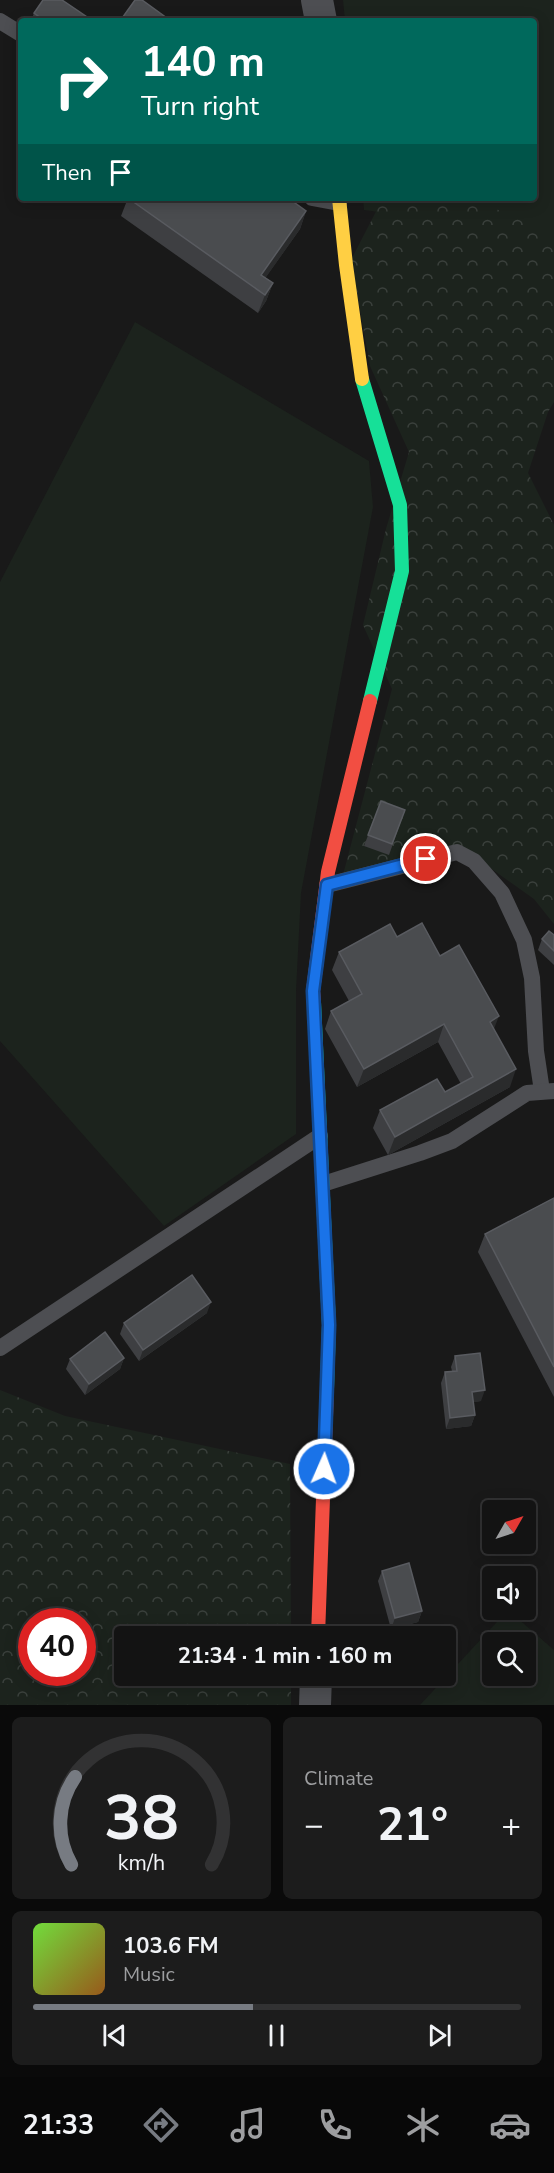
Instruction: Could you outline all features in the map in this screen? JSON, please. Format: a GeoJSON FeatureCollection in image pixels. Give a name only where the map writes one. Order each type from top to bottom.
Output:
{"type":"FeatureCollection","features":[{"type":"Feature","properties":{"kind":"street"},"geometry":{"type":"LineString","coordinates":[[317,0],[320,18]]}},
{"type":"Feature","properties":{"kind":"street"},"geometry":{"type":"LineString","coordinates":[[318,1626],[329,1325],[313,991],[327,885],[402,571],[400,505],[363,385],[339,201]]}},
{"type":"Feature","properties":{"kind":"street"},"geometry":{"type":"LineString","coordinates":[[315,1705],[316,1686]]}},
{"type":"Feature","properties":{"kind":"lane"},"geometry":{"type":"LineString","coordinates":[[0,21],[18,32]]}},
{"type":"Feature","properties":{"kind":"lane"},"geometry":{"type":"LineString","coordinates":[[323,1184],[420,1154],[452,1141],[528,1093],[548,1091],[536,1051],[532,978],[524,940],[502,893],[474,861],[457,852],[327,885]]}},
{"type":"Feature","properties":{"kind":"lane"},"geometry":{"type":"LineString","coordinates":[[0,1348],[320,1136]]}},
{"type":"Feature","properties":{"kind":"green space"},"geometry":{"type":"Polygon","coordinates":[[[343,0],[554,0],[554,255],[524,232],[364,210],[363,201],[537,201],[537,18],[345,18],[343,0]]]}},
{"type":"Feature","properties":{"kind":"green space"},"geometry":{"type":"Polygon","coordinates":[[[381,201],[441,201],[496,209],[547,230],[554,236],[554,402],[548,412],[528,473],[554,525],[554,924],[534,899],[475,857],[343,875],[392,689],[363,625],[386,529],[409,452],[370,366],[351,260],[381,201]]]}},
{"type":"Feature","properties":{"kind":"green space"},"geometry":{"type":"Polygon","coordinates":[[[135,322],[369,461],[373,507],[301,893],[296,991],[296,1134],[164,1226],[0,1041],[0,582],[135,322]]]}},
{"type":"Feature","properties":{"kind":"green space"},"geometry":{"type":"Polygon","coordinates":[[[0,1390],[65,1416],[290,1464],[291,1626],[114,1626],[114,1686],[291,1686],[291,1705],[0,1705],[0,1390]]]}},
{"type":"Feature","properties":{"kind":"green space"},"geometry":{"type":"Polygon","coordinates":[[[499,1620],[520,1620],[533,1632],[488,1632],[499,1620]]]}},
{"type":"Feature","properties":{"kind":"green space"},"geometry":{"type":"Polygon","coordinates":[[[536,1634],[554,1650],[554,1705],[420,1705],[438,1686],[456,1686],[456,1666],[482,1638],[482,1686],[536,1686],[536,1634]]]}},
{"type":"Feature","properties":{"kind":"building"},"geometry":{"type":"Polygon","coordinates":[[[43,0],[62,0],[89,18],[41,18],[34,13],[43,0]]]}},
{"type":"Feature","properties":{"kind":"building"},"geometry":{"type":"Polygon","coordinates":[[[135,0],[142,0],[167,18],[122,18],[135,0]]]}},
{"type":"Feature","properties":{"kind":"building"},"geometry":{"type":"Polygon","coordinates":[[[132,201],[292,201],[306,211],[261,275],[273,283],[265,295],[132,201]]]}},
{"type":"Feature","properties":{"kind":"building"},"geometry":{"type":"Polygon","coordinates":[[[381,801],[405,810],[392,844],[368,835],[381,801]]]}},
{"type":"Feature","properties":{"kind":"building"},"geometry":{"type":"Polygon","coordinates":[[[422,923],[440,956],[459,945],[499,1016],[490,1022],[516,1069],[395,1137],[380,1110],[437,1079],[445,1092],[473,1077],[444,1024],[364,1069],[331,1011],[362,994],[339,952],[390,924],[397,937],[422,923]]]}},
{"type":"Feature","properties":{"kind":"building"},"geometry":{"type":"Polygon","coordinates":[[[549,931],[554,935],[554,951],[542,939],[549,931]]]}},
{"type":"Feature","properties":{"kind":"building"},"geometry":{"type":"Polygon","coordinates":[[[554,1198],[554,1367],[485,1234],[554,1198]]]}},
{"type":"Feature","properties":{"kind":"building"},"geometry":{"type":"Polygon","coordinates":[[[192,1275],[211,1302],[143,1350],[124,1323],[192,1275]]]}},
{"type":"Feature","properties":{"kind":"building"},"geometry":{"type":"Polygon","coordinates":[[[105,1332],[124,1358],[89,1384],[70,1359],[105,1332]]]}},
{"type":"Feature","properties":{"kind":"building"},"geometry":{"type":"Polygon","coordinates":[[[480,1353],[485,1390],[472,1392],[475,1415],[450,1418],[445,1372],[457,1371],[455,1356],[480,1353]]]}},
{"type":"Feature","properties":{"kind":"building"},"geometry":{"type":"Polygon","coordinates":[[[409,1563],[422,1611],[395,1618],[382,1571],[409,1563]]]}},
{"type":"Feature","properties":{"kind":"traffic: fast"},"geometry":{"type":"LineString","coordinates":[[362,379],[400,505],[402,571],[370,701]]}},
{"type":"Feature","properties":{"kind":"traffic: fast"},"geometry":{"type":"LineString","coordinates":[[314,1002],[329,1325],[327,1389]]}},
{"type":"Feature","properties":{"kind":"traffic: slow"},"geometry":{"type":"LineString","coordinates":[[339,201],[362,379]]}},
{"type":"Feature","properties":{"kind":"traffic: jam"},"geometry":{"type":"LineString","coordinates":[[314,1002],[313,991],[328,872],[370,701]]}},
{"type":"Feature","properties":{"kind":"traffic: jam"},"geometry":{"type":"LineString","coordinates":[[318,1626],[327,1389]]}},
{"type":"Feature","properties":{"kind":"route"},"geometry":{"type":"LineString","coordinates":[[324,1469],[329,1325],[313,991],[327,885],[426,859]]}}]}
